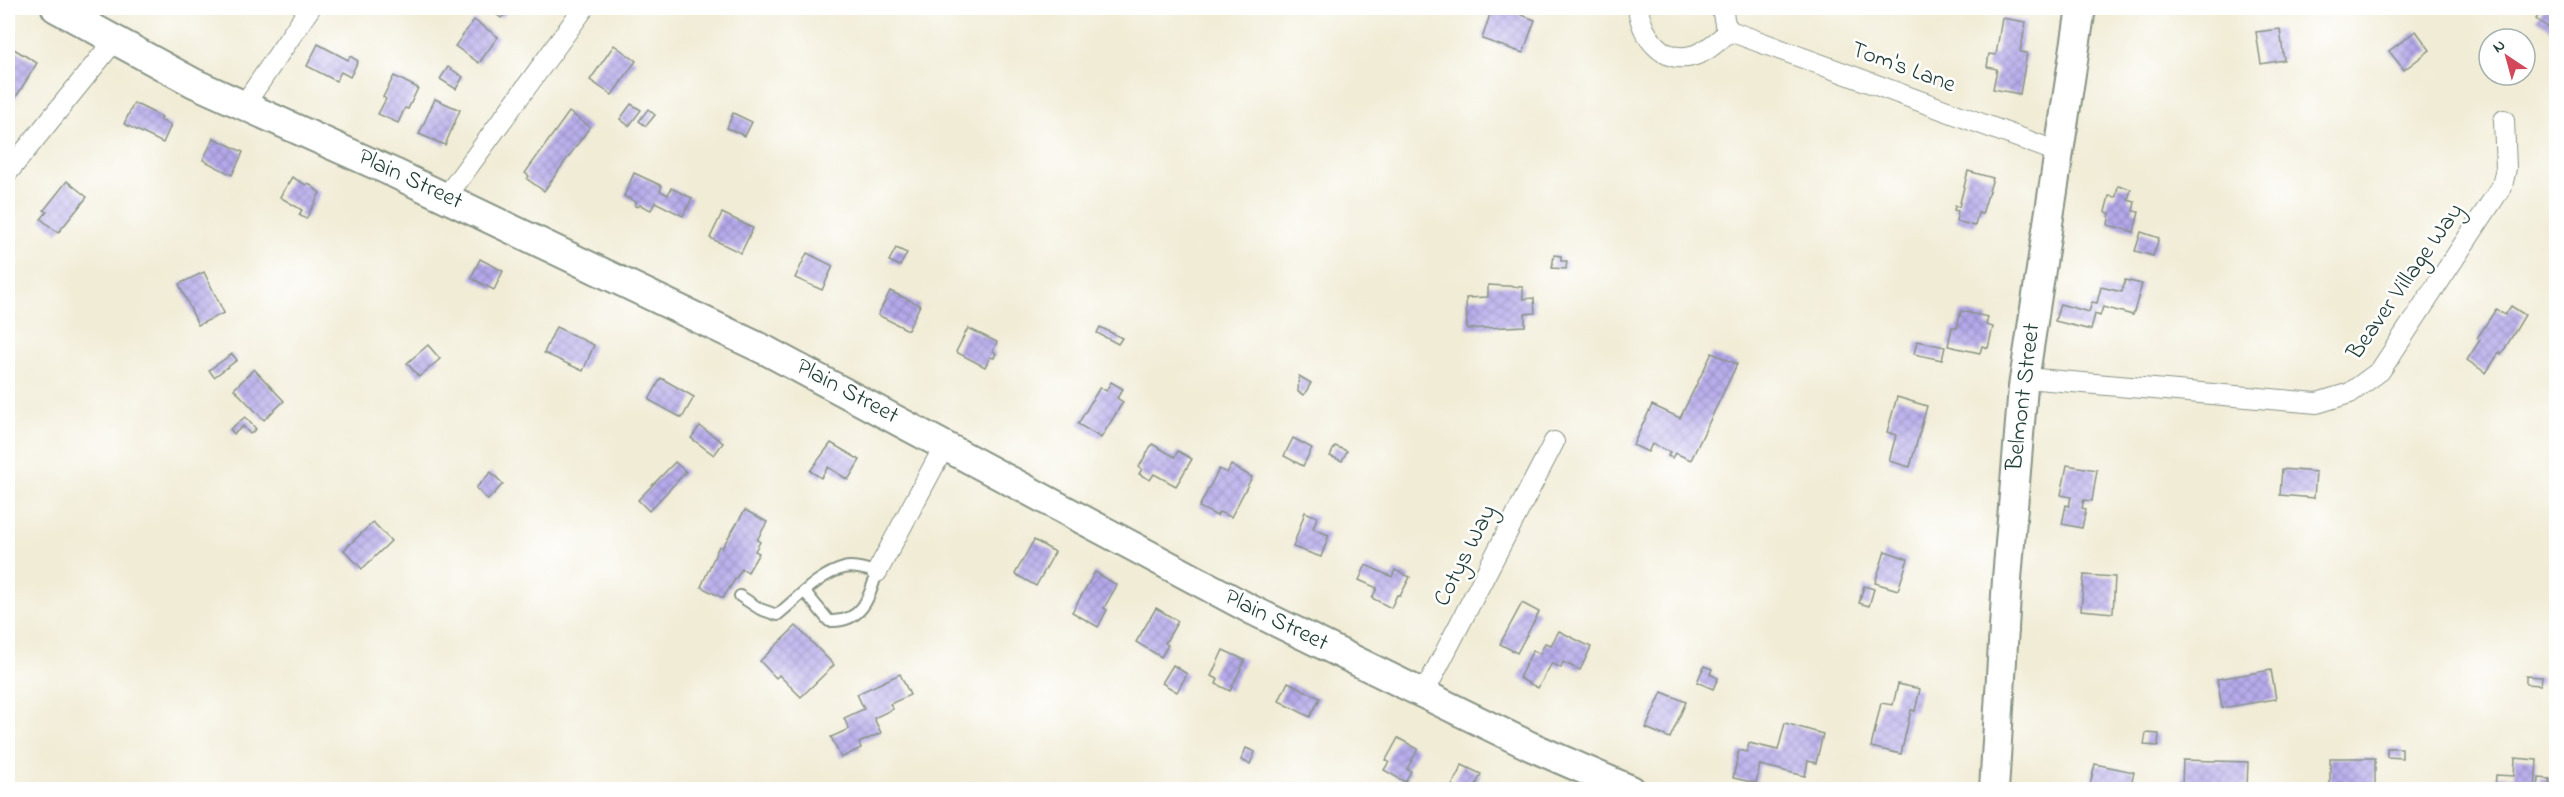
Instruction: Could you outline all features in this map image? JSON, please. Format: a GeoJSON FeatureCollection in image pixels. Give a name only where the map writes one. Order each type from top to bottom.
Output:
{"type":"FeatureCollection","features":[{"type":"Feature","properties":{"kind":"main road","name":"Plain Street"},"geometry":{"type":"LineString","coordinates":[[56,8],[184,78],[446,197],[776,355],[1202,584],[1530,746],[1631,789]]}},
{"type":"Feature","properties":{"kind":"main road","name":"Belmont Street"},"geometry":{"type":"LineString","coordinates":[[1994,789],[2008,568],[2025,378],[2081,8]]}},
{"type":"Feature","properties":{"kind":"street"},"geometry":{"type":"LineString","coordinates":[[244,105],[310,8]]}},
{"type":"Feature","properties":{"kind":"street"},"geometry":{"type":"LineString","coordinates":[[446,197],[584,8]]}},
{"type":"Feature","properties":{"kind":"street"},"geometry":{"type":"LineString","coordinates":[[1638,8],[1643,28],[1653,45],[1678,57],[1697,55],[1730,31],[1725,24],[1722,8]]}},
{"type":"Feature","properties":{"kind":"street","name":"Tom's Lane"},"geometry":{"type":"LineString","coordinates":[[1730,31],[2058,152]]}},
{"type":"Feature","properties":{"kind":"street"},"geometry":{"type":"LineString","coordinates":[[8,172],[114,41]]}},
{"type":"Feature","properties":{"kind":"street","name":"Beaver Village Way"},"geometry":{"type":"LineString","coordinates":[[2025,378],[2318,403],[2350,393],[2380,370],[2502,186],[2506,168],[2504,120]]}},
{"type":"Feature","properties":{"kind":"street","name":"Cotys Way"},"geometry":{"type":"LineString","coordinates":[[1424,693],[1554,442]]}},
{"type":"Feature","properties":{"kind":"street"},"geometry":{"type":"LineString","coordinates":[[877,572],[945,445]]}},
{"type":"Feature","properties":{"kind":"lane"},"geometry":{"type":"LineString","coordinates":[[740,596],[760,609],[777,615],[805,592],[832,573],[846,567],[877,572],[868,601],[854,615],[839,622],[829,621],[805,592]]}},
{"type":"Feature","properties":{"kind":"building"},"geometry":{"type":"Polygon","coordinates":[[[488,8],[510,8],[501,18],[488,8]]]}},
{"type":"Feature","properties":{"kind":"building"},"geometry":{"type":"Polygon","coordinates":[[[1492,8],[1515,8],[1514,12],[1535,20],[1523,53],[1482,39],[1492,8]]]}},
{"type":"Feature","properties":{"kind":"building"},"geometry":{"type":"Polygon","coordinates":[[[2544,8],[2556,8],[2556,33],[2536,19],[2544,8]]]}},
{"type":"Feature","properties":{"kind":"building"},"geometry":{"type":"Polygon","coordinates":[[[2002,18],[2026,22],[2020,52],[2027,53],[2020,94],[1993,89],[1997,69],[1987,67],[1989,54],[1996,55],[2002,18]]]}},
{"type":"Feature","properties":{"kind":"building"},"geometry":{"type":"Polygon","coordinates":[[[474,20],[498,37],[479,63],[455,46],[474,20]]]}},
{"type":"Feature","properties":{"kind":"building"},"geometry":{"type":"Polygon","coordinates":[[[2280,29],[2284,60],[2261,64],[2256,32],[2280,29]]]}},
{"type":"Feature","properties":{"kind":"building"},"geometry":{"type":"Polygon","coordinates":[[[2416,31],[2430,50],[2404,70],[2389,51],[2416,31]]]}},
{"type":"Feature","properties":{"kind":"building"},"geometry":{"type":"Polygon","coordinates":[[[318,44],[348,60],[350,56],[358,61],[350,77],[341,72],[336,81],[307,66],[318,44]]]}},
{"type":"Feature","properties":{"kind":"building"},"geometry":{"type":"Polygon","coordinates":[[[614,45],[636,61],[612,95],[590,80],[614,45]]]}},
{"type":"Feature","properties":{"kind":"building"},"geometry":{"type":"Polygon","coordinates":[[[14,49],[37,63],[15,99],[8,94],[8,60],[14,49]]]}},
{"type":"Feature","properties":{"kind":"building"},"geometry":{"type":"Polygon","coordinates":[[[448,67],[463,77],[456,89],[440,79],[448,67]]]}},
{"type":"Feature","properties":{"kind":"building"},"geometry":{"type":"Polygon","coordinates":[[[394,76],[418,88],[398,123],[378,114],[386,99],[383,97],[394,76]]]}},
{"type":"Feature","properties":{"kind":"building"},"geometry":{"type":"Polygon","coordinates":[[[435,99],[460,110],[445,145],[419,134],[435,99]]]}},
{"type":"Feature","properties":{"kind":"building"},"geometry":{"type":"Polygon","coordinates":[[[134,103],[162,117],[160,120],[171,125],[163,143],[124,124],[134,103]]]}},
{"type":"Feature","properties":{"kind":"building"},"geometry":{"type":"Polygon","coordinates":[[[631,104],[641,110],[629,126],[620,119],[631,104]]]}},
{"type":"Feature","properties":{"kind":"building"},"geometry":{"type":"Polygon","coordinates":[[[648,109],[655,115],[646,126],[639,121],[648,109]]]}},
{"type":"Feature","properties":{"kind":"building"},"geometry":{"type":"Polygon","coordinates":[[[569,112],[590,127],[544,191],[527,179],[529,176],[525,173],[569,112]]]}},
{"type":"Feature","properties":{"kind":"building"},"geometry":{"type":"Polygon","coordinates":[[[733,113],[752,122],[745,136],[727,128],[733,113]]]}},
{"type":"Feature","properties":{"kind":"building"},"geometry":{"type":"Polygon","coordinates":[[[214,138],[243,152],[232,175],[203,160],[214,138]]]}},
{"type":"Feature","properties":{"kind":"building"},"geometry":{"type":"Polygon","coordinates":[[[1968,171],[1993,178],[1982,214],[1978,213],[1975,226],[1956,221],[1958,211],[1954,210],[1955,206],[1959,207],[1968,171]]]}},
{"type":"Feature","properties":{"kind":"building"},"geometry":{"type":"Polygon","coordinates":[[[634,173],[662,186],[660,191],[668,195],[671,188],[692,198],[683,216],[655,202],[651,210],[640,205],[635,206],[636,202],[624,196],[634,173]]]}},
{"type":"Feature","properties":{"kind":"building"},"geometry":{"type":"Polygon","coordinates":[[[292,177],[306,185],[308,183],[320,193],[306,219],[299,215],[302,210],[280,197],[292,177]]]}},
{"type":"Feature","properties":{"kind":"building"},"geometry":{"type":"Polygon","coordinates":[[[67,181],[87,197],[58,233],[41,219],[47,212],[44,210],[67,181]]]}},
{"type":"Feature","properties":{"kind":"building"},"geometry":{"type":"Polygon","coordinates":[[[2118,186],[2131,189],[2128,200],[2135,202],[2133,211],[2139,212],[2134,232],[2108,225],[2110,213],[2105,212],[2109,196],[2116,197],[2118,186]]]}},
{"type":"Feature","properties":{"kind":"building"},"geometry":{"type":"Polygon","coordinates":[[[722,213],[753,228],[741,253],[710,238],[722,213]]]}},
{"type":"Feature","properties":{"kind":"building"},"geometry":{"type":"Polygon","coordinates":[[[2141,232],[2159,238],[2153,256],[2135,251],[2141,232]]]}},
{"type":"Feature","properties":{"kind":"building"},"geometry":{"type":"Polygon","coordinates":[[[896,248],[907,253],[900,266],[889,261],[896,248]]]}},
{"type":"Feature","properties":{"kind":"building"},"geometry":{"type":"Polygon","coordinates":[[[807,253],[833,266],[822,290],[795,278],[807,253]]]}},
{"type":"Feature","properties":{"kind":"building"},"geometry":{"type":"Polygon","coordinates":[[[1554,255],[1561,256],[1561,261],[1567,261],[1566,269],[1552,268],[1554,255]]]}},
{"type":"Feature","properties":{"kind":"building"},"geometry":{"type":"Polygon","coordinates":[[[480,259],[503,271],[494,290],[471,278],[480,259]]]}},
{"type":"Feature","properties":{"kind":"building"},"geometry":{"type":"Polygon","coordinates":[[[204,272],[224,313],[198,325],[179,284],[204,272]]]}},
{"type":"Feature","properties":{"kind":"building"},"geometry":{"type":"Polygon","coordinates":[[[2125,280],[2142,284],[2133,315],[2103,307],[2100,316],[2095,314],[2091,330],[2055,321],[2060,304],[2089,312],[2092,302],[2097,303],[2101,287],[2122,292],[2125,280]]]}},
{"type":"Feature","properties":{"kind":"building"},"geometry":{"type":"Polygon","coordinates":[[[1488,285],[1523,287],[1523,299],[1534,298],[1535,313],[1525,314],[1525,326],[1467,329],[1466,298],[1488,297],[1488,285]]]}},
{"type":"Feature","properties":{"kind":"building"},"geometry":{"type":"Polygon","coordinates":[[[890,291],[920,305],[908,330],[878,315],[890,291]]]}},
{"type":"Feature","properties":{"kind":"building"},"geometry":{"type":"Polygon","coordinates":[[[2511,306],[2525,315],[2501,355],[2499,353],[2486,373],[2467,360],[2480,340],[2477,338],[2496,309],[2505,315],[2511,306]]]}},
{"type":"Feature","properties":{"kind":"building"},"geometry":{"type":"Polygon","coordinates":[[[1961,311],[1988,317],[1986,325],[1993,327],[1988,348],[1982,346],[1980,353],[1948,346],[1952,327],[1957,328],[1961,311]]]}},
{"type":"Feature","properties":{"kind":"building"},"geometry":{"type":"Polygon","coordinates":[[[556,327],[594,345],[583,371],[544,353],[556,327]]]}},
{"type":"Feature","properties":{"kind":"building"},"geometry":{"type":"Polygon","coordinates":[[[1100,327],[1122,338],[1118,344],[1097,333],[1100,327]]]}},
{"type":"Feature","properties":{"kind":"building"},"geometry":{"type":"Polygon","coordinates":[[[968,328],[997,342],[993,351],[996,353],[994,358],[990,357],[985,367],[956,352],[968,328]]]}},
{"type":"Feature","properties":{"kind":"building"},"geometry":{"type":"Polygon","coordinates":[[[1917,341],[1945,347],[1942,360],[1914,354],[1917,341]]]}},
{"type":"Feature","properties":{"kind":"building"},"geometry":{"type":"Polygon","coordinates":[[[428,345],[440,359],[419,377],[407,363],[428,345]]]}},
{"type":"Feature","properties":{"kind":"building"},"geometry":{"type":"Polygon","coordinates":[[[1712,353],[1737,364],[1691,460],[1675,453],[1672,458],[1668,456],[1670,452],[1652,444],[1648,452],[1633,445],[1652,405],[1680,418],[1712,353]]]}},
{"type":"Feature","properties":{"kind":"building"},"geometry":{"type":"Polygon","coordinates":[[[232,354],[237,360],[214,377],[209,370],[232,354]]]}},
{"type":"Feature","properties":{"kind":"building"},"geometry":{"type":"Polygon","coordinates":[[[254,369],[284,401],[264,420],[234,389],[254,369]]]}},
{"type":"Feature","properties":{"kind":"building"},"geometry":{"type":"Polygon","coordinates":[[[1299,376],[1311,383],[1304,395],[1298,392],[1299,376]]]}},
{"type":"Feature","properties":{"kind":"building"},"geometry":{"type":"Polygon","coordinates":[[[661,378],[694,397],[682,418],[649,400],[661,378]]]}},
{"type":"Feature","properties":{"kind":"building"},"geometry":{"type":"Polygon","coordinates":[[[1111,382],[1123,389],[1117,398],[1123,402],[1101,438],[1078,424],[1100,387],[1106,391],[1111,382]]]}},
{"type":"Feature","properties":{"kind":"building"},"geometry":{"type":"Polygon","coordinates":[[[1897,397],[1927,406],[1910,467],[1889,461],[1896,435],[1887,432],[1897,397]]]}},
{"type":"Feature","properties":{"kind":"building"},"geometry":{"type":"Polygon","coordinates":[[[245,417],[256,429],[250,434],[243,426],[234,434],[230,429],[245,417]]]}},
{"type":"Feature","properties":{"kind":"building"},"geometry":{"type":"Polygon","coordinates":[[[700,426],[723,443],[714,455],[691,438],[700,426]]]}},
{"type":"Feature","properties":{"kind":"building"},"geometry":{"type":"Polygon","coordinates":[[[1293,438],[1312,448],[1303,466],[1284,456],[1293,438]]]}},
{"type":"Feature","properties":{"kind":"building"},"geometry":{"type":"Polygon","coordinates":[[[831,443],[860,460],[848,480],[828,467],[821,478],[810,471],[831,443]]]}},
{"type":"Feature","properties":{"kind":"building"},"geometry":{"type":"Polygon","coordinates":[[[1152,444],[1175,457],[1178,451],[1192,459],[1176,486],[1154,474],[1150,480],[1139,474],[1142,469],[1139,467],[1152,444]]]}},
{"type":"Feature","properties":{"kind":"building"},"geometry":{"type":"Polygon","coordinates":[[[1335,446],[1347,451],[1342,461],[1330,456],[1335,446]]]}},
{"type":"Feature","properties":{"kind":"building"},"geometry":{"type":"Polygon","coordinates":[[[675,462],[686,472],[649,511],[638,500],[675,462]]]}},
{"type":"Feature","properties":{"kind":"building"},"geometry":{"type":"Polygon","coordinates":[[[1231,465],[1252,477],[1231,517],[1219,512],[1217,516],[1199,507],[1219,469],[1227,473],[1231,465]]]}},
{"type":"Feature","properties":{"kind":"building"},"geometry":{"type":"Polygon","coordinates":[[[2067,465],[2097,470],[2092,501],[2084,500],[2082,508],[2086,509],[2082,528],[2062,524],[2066,505],[2069,506],[2071,497],[2061,495],[2067,465]]]}},
{"type":"Feature","properties":{"kind":"building"},"geometry":{"type":"Polygon","coordinates":[[[2282,469],[2316,472],[2314,498],[2280,495],[2282,469]]]}},
{"type":"Feature","properties":{"kind":"building"},"geometry":{"type":"Polygon","coordinates":[[[491,472],[503,484],[488,500],[476,488],[491,472]]]}},
{"type":"Feature","properties":{"kind":"building"},"geometry":{"type":"Polygon","coordinates":[[[745,510],[767,522],[757,540],[760,542],[755,551],[759,553],[748,572],[742,569],[723,598],[701,587],[719,546],[722,548],[745,510]]]}},
{"type":"Feature","properties":{"kind":"building"},"geometry":{"type":"Polygon","coordinates":[[[1305,512],[1317,517],[1313,529],[1329,535],[1321,557],[1293,547],[1305,512]]]}},
{"type":"Feature","properties":{"kind":"building"},"geometry":{"type":"Polygon","coordinates":[[[373,522],[391,541],[362,569],[344,550],[373,522]]]}},
{"type":"Feature","properties":{"kind":"building"},"geometry":{"type":"Polygon","coordinates":[[[1034,540],[1055,552],[1036,586],[1015,574],[1034,540]]]}},
{"type":"Feature","properties":{"kind":"building"},"geometry":{"type":"Polygon","coordinates":[[[1885,551],[1908,559],[1898,590],[1875,583],[1885,551]]]}},
{"type":"Feature","properties":{"kind":"building"},"geometry":{"type":"Polygon","coordinates":[[[1366,565],[1392,577],[1395,570],[1410,577],[1391,608],[1372,598],[1377,588],[1359,580],[1366,565]]]}},
{"type":"Feature","properties":{"kind":"building"},"geometry":{"type":"Polygon","coordinates":[[[1095,572],[1117,585],[1104,608],[1107,610],[1098,627],[1072,612],[1095,572]]]}},
{"type":"Feature","properties":{"kind":"building"},"geometry":{"type":"Polygon","coordinates":[[[2084,575],[2115,577],[2113,613],[2081,610],[2084,575]]]}},
{"type":"Feature","properties":{"kind":"building"},"geometry":{"type":"Polygon","coordinates":[[[1864,586],[1874,589],[1869,606],[1859,603],[1864,586]]]}},
{"type":"Feature","properties":{"kind":"building"},"geometry":{"type":"Polygon","coordinates":[[[1522,603],[1539,612],[1517,653],[1500,644],[1522,603]]]}},
{"type":"Feature","properties":{"kind":"building"},"geometry":{"type":"Polygon","coordinates":[[[1156,608],[1178,621],[1165,643],[1168,645],[1161,657],[1136,642],[1156,608]]]}},
{"type":"Feature","properties":{"kind":"building"},"geometry":{"type":"Polygon","coordinates":[[[796,626],[834,665],[801,697],[779,675],[776,678],[760,661],[796,626]]]}},
{"type":"Feature","properties":{"kind":"building"},"geometry":{"type":"Polygon","coordinates":[[[1559,631],[1591,647],[1580,670],[1563,662],[1561,668],[1552,663],[1538,688],[1519,678],[1533,650],[1540,654],[1545,643],[1551,645],[1559,631]]]}},
{"type":"Feature","properties":{"kind":"building"},"geometry":{"type":"Polygon","coordinates":[[[1223,650],[1245,660],[1230,691],[1216,684],[1218,679],[1211,676],[1223,650]]]}},
{"type":"Feature","properties":{"kind":"building"},"geometry":{"type":"Polygon","coordinates":[[[1173,665],[1187,674],[1177,692],[1162,683],[1173,665]]]}},
{"type":"Feature","properties":{"kind":"building"},"geometry":{"type":"Polygon","coordinates":[[[1704,666],[1712,669],[1710,674],[1718,678],[1713,689],[1697,682],[1704,666]]]}},
{"type":"Feature","properties":{"kind":"building"},"geometry":{"type":"Polygon","coordinates":[[[2271,670],[2276,699],[2222,708],[2217,679],[2271,670]]]}},
{"type":"Feature","properties":{"kind":"building"},"geometry":{"type":"Polygon","coordinates":[[[900,674],[910,695],[890,704],[893,709],[874,718],[881,733],[859,743],[861,748],[841,758],[831,737],[849,729],[844,718],[864,709],[857,694],[900,674]]]}},
{"type":"Feature","properties":{"kind":"building"},"geometry":{"type":"Polygon","coordinates":[[[2526,676],[2542,677],[2541,685],[2526,684],[2526,676]]]}},
{"type":"Feature","properties":{"kind":"building"},"geometry":{"type":"Polygon","coordinates":[[[1288,682],[1320,698],[1310,717],[1279,701],[1288,682]]]}},
{"type":"Feature","properties":{"kind":"building"},"geometry":{"type":"Polygon","coordinates":[[[1898,684],[1920,689],[1915,711],[1911,710],[1901,754],[1871,747],[1881,703],[1893,705],[1898,684]]]}},
{"type":"Feature","properties":{"kind":"building"},"geometry":{"type":"Polygon","coordinates":[[[1662,692],[1686,702],[1670,738],[1646,728],[1662,692]]]}},
{"type":"Feature","properties":{"kind":"building"},"geometry":{"type":"Polygon","coordinates":[[[1785,723],[1823,734],[1816,763],[1808,761],[1805,776],[1760,765],[1756,783],[1733,778],[1739,750],[1747,752],[1749,743],[1778,750],[1785,723]]]}},
{"type":"Feature","properties":{"kind":"building"},"geometry":{"type":"Polygon","coordinates":[[[2146,733],[2159,734],[2158,746],[2144,745],[2146,733]]]}},
{"type":"Feature","properties":{"kind":"building"},"geometry":{"type":"Polygon","coordinates":[[[1398,738],[1418,749],[1407,769],[1411,771],[1405,782],[1384,770],[1389,762],[1386,760],[1398,738]]]}},
{"type":"Feature","properties":{"kind":"building"},"geometry":{"type":"Polygon","coordinates":[[[1246,748],[1255,752],[1250,764],[1241,760],[1246,748]]]}},
{"type":"Feature","properties":{"kind":"building"},"geometry":{"type":"Polygon","coordinates":[[[2387,748],[2402,748],[2402,758],[2387,757],[2387,748]]]}},
{"type":"Feature","properties":{"kind":"building"},"geometry":{"type":"Polygon","coordinates":[[[2330,758],[2375,758],[2375,785],[2330,785],[2330,758]]]}},
{"type":"Feature","properties":{"kind":"building"},"geometry":{"type":"Polygon","coordinates":[[[2515,758],[2537,760],[2535,790],[2495,790],[2496,775],[2514,776],[2515,758]]]}},
{"type":"Feature","properties":{"kind":"building"},"geometry":{"type":"Polygon","coordinates":[[[2183,760],[2248,762],[2247,787],[2182,785],[2183,760]]]}},
{"type":"Feature","properties":{"kind":"building"},"geometry":{"type":"Polygon","coordinates":[[[2095,764],[2134,772],[2130,790],[2089,789],[2095,764]]]}},
{"type":"Feature","properties":{"kind":"building"},"geometry":{"type":"Polygon","coordinates":[[[1462,765],[1481,774],[1475,787],[1481,790],[1450,790],[1462,765]]]}},
{"type":"Feature","properties":{"kind":"building"},"geometry":{"type":"Polygon","coordinates":[[[2539,778],[2550,779],[2550,790],[2538,790],[2539,778]]]}}]}
